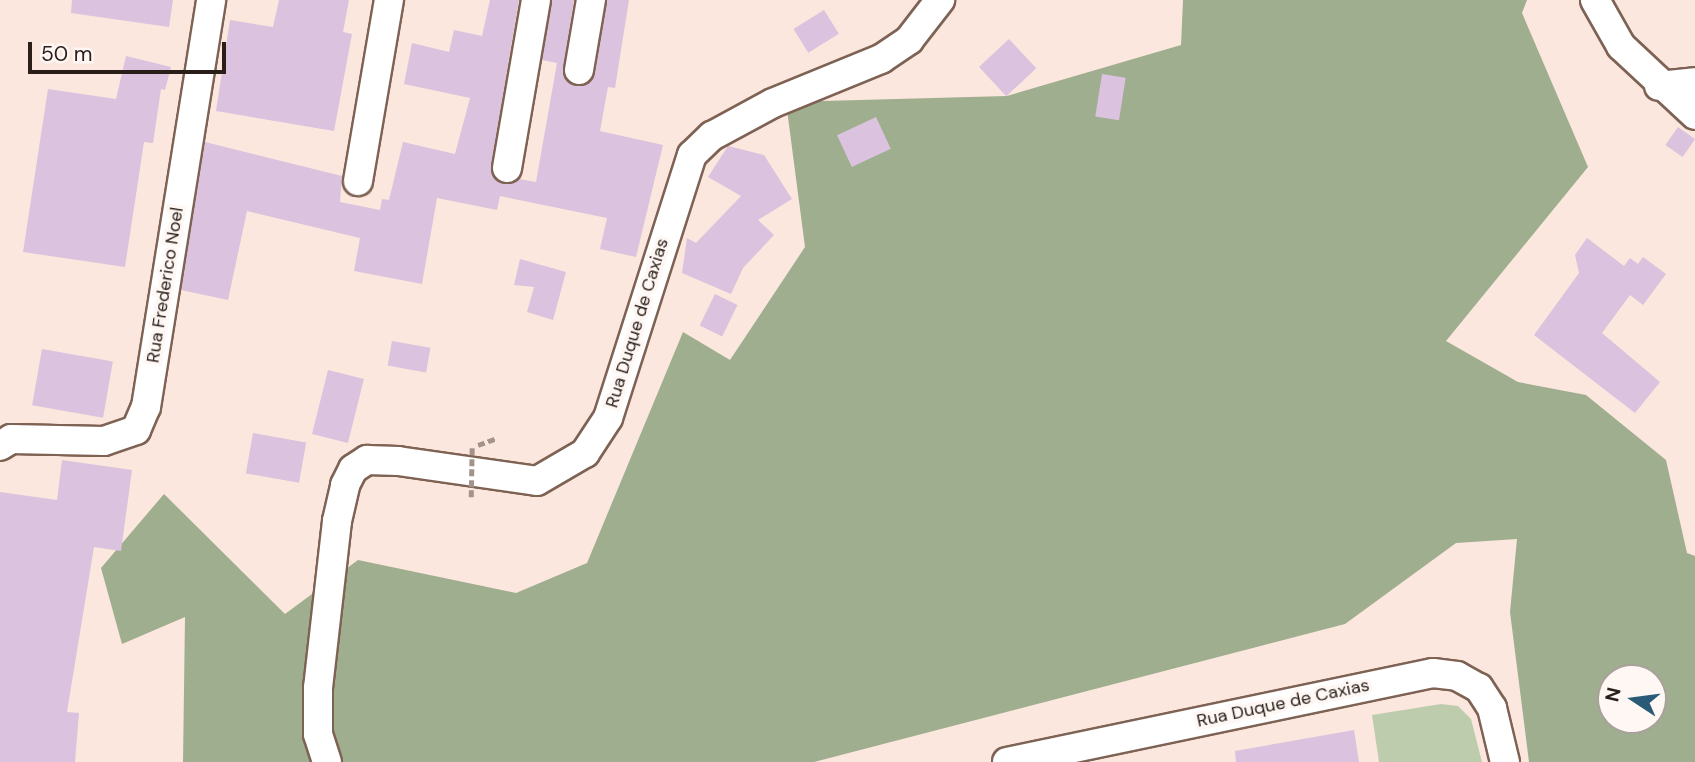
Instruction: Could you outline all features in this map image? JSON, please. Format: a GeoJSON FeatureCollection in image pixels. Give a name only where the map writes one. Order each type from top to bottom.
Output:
{"type":"FeatureCollection","features":[{"type":"Feature","properties":{"kind":"street","name":"Rua Frederico Noel"},"geometry":{"type":"LineString","coordinates":[[0,446],[11,439],[112,440],[136,430],[146,407],[211,0]]}},
{"type":"Feature","properties":{"kind":"street"},"geometry":{"type":"LineString","coordinates":[[358,181],[389,0]]}},
{"type":"Feature","properties":{"kind":"street"},"geometry":{"type":"LineString","coordinates":[[507,168],[536,0]]}},
{"type":"Feature","properties":{"kind":"street"},"geometry":{"type":"LineString","coordinates":[[579,70],[591,0]]}},
{"type":"Feature","properties":{"kind":"street","name":"Rua Duque de Caxias"},"geometry":{"type":"LineString","coordinates":[[327,762],[318,734],[320,676],[337,521],[345,485],[353,469],[367,460],[398,461],[537,481],[585,453],[608,418],[692,155],[712,136],[773,103],[881,59],[909,40],[940,0]]}},
{"type":"Feature","properties":{"kind":"street"},"geometry":{"type":"LineString","coordinates":[[1595,0],[1621,46],[1659,86],[1695,115]]}},
{"type":"Feature","properties":{"kind":"street"},"geometry":{"type":"LineString","coordinates":[[1659,86],[1695,82]]}},
{"type":"Feature","properties":{"kind":"street","name":"Rua Duque de Caxias"},"geometry":{"type":"LineString","coordinates":[[1007,762],[1128,750],[1433,673],[1457,676],[1479,688],[1492,708],[1505,762]]}},
{"type":"Feature","properties":{"kind":"path"},"geometry":{"type":"LineString","coordinates":[[471,497],[472,447],[497,438]]}},
{"type":"Feature","properties":{"kind":"green space"},"geometry":{"type":"Polygon","coordinates":[[[1183,0],[1527,0],[1522,13],[1588,167],[1446,341],[1518,382],[1586,395],[1666,460],[1687,553],[1695,556],[1695,762],[1529,762],[1510,612],[1517,539],[1456,543],[1345,624],[814,762],[183,762],[185,617],[122,644],[101,568],[164,494],[285,614],[358,560],[516,593],[587,563],[683,332],[730,360],[805,247],[786,102],[1007,96],[1181,45],[1183,0]]]}},
{"type":"Feature","properties":{"kind":"green space"},"geometry":{"type":"Polygon","coordinates":[[[1441,704],[1458,706],[1471,719],[1482,762],[1379,762],[1372,715],[1441,704]]]}},
{"type":"Feature","properties":{"kind":"building"},"geometry":{"type":"Polygon","coordinates":[[[72,0],[173,0],[169,27],[71,13],[72,0]]]}},
{"type":"Feature","properties":{"kind":"building"},"geometry":{"type":"Polygon","coordinates":[[[279,0],[349,0],[343,32],[352,34],[334,131],[216,111],[230,20],[273,27],[279,0]]]}},
{"type":"Feature","properties":{"kind":"building"},"geometry":{"type":"Polygon","coordinates":[[[490,0],[519,0],[491,165],[496,180],[505,184],[519,179],[536,182],[557,63],[542,60],[552,0],[574,0],[563,68],[568,82],[577,86],[591,81],[595,73],[607,0],[629,0],[615,88],[608,87],[600,131],[663,145],[636,257],[600,249],[607,218],[500,196],[497,210],[437,198],[422,284],[354,271],[360,238],[247,211],[228,300],[181,290],[205,142],[342,176],[340,202],[380,210],[382,199],[389,200],[403,142],[455,154],[470,98],[404,84],[412,43],[449,52],[454,30],[482,36],[490,0]]]}},
{"type":"Feature","properties":{"kind":"building"},"geometry":{"type":"Polygon","coordinates":[[[824,10],[839,34],[808,53],[793,29],[824,10]]]}},
{"type":"Feature","properties":{"kind":"building"},"geometry":{"type":"Polygon","coordinates":[[[1009,39],[1036,68],[1006,96],[979,67],[1009,39]]]}},
{"type":"Feature","properties":{"kind":"building"},"geometry":{"type":"Polygon","coordinates":[[[126,56],[171,67],[165,90],[161,89],[153,143],[144,142],[125,267],[23,252],[48,89],[116,99],[126,56]]]}},
{"type":"Feature","properties":{"kind":"building"},"geometry":{"type":"Polygon","coordinates":[[[1102,74],[1126,78],[1119,120],[1095,116],[1102,74]]]}},
{"type":"Feature","properties":{"kind":"building"},"geometry":{"type":"Polygon","coordinates":[[[876,117],[891,149],[852,167],[837,135],[876,117]]]}},
{"type":"Feature","properties":{"kind":"building"},"geometry":{"type":"Polygon","coordinates":[[[1678,127],[1695,139],[1683,157],[1665,145],[1678,127]]]}},
{"type":"Feature","properties":{"kind":"building"},"geometry":{"type":"Polygon","coordinates":[[[728,146],[764,155],[792,199],[758,220],[774,235],[743,268],[731,294],[682,273],[687,238],[696,243],[741,196],[708,177],[728,146]]]}},
{"type":"Feature","properties":{"kind":"building"},"geometry":{"type":"Polygon","coordinates":[[[1587,238],[1624,266],[1630,258],[1638,264],[1643,257],[1666,274],[1643,305],[1630,295],[1602,333],[1660,382],[1635,413],[1534,335],[1579,273],[1575,255],[1587,238]]]}},
{"type":"Feature","properties":{"kind":"building"},"geometry":{"type":"Polygon","coordinates":[[[520,259],[566,272],[553,320],[527,312],[534,287],[514,285],[520,259]]]}},
{"type":"Feature","properties":{"kind":"building"},"geometry":{"type":"Polygon","coordinates":[[[715,294],[737,305],[722,336],[700,325],[715,294]]]}},
{"type":"Feature","properties":{"kind":"building"},"geometry":{"type":"Polygon","coordinates":[[[392,341],[430,348],[426,372],[388,366],[392,341]]]}},
{"type":"Feature","properties":{"kind":"building"},"geometry":{"type":"Polygon","coordinates":[[[42,349],[113,362],[103,418],[32,405],[42,349]]]}},
{"type":"Feature","properties":{"kind":"building"},"geometry":{"type":"Polygon","coordinates":[[[328,370],[364,379],[348,443],[312,434],[328,370]]]}},
{"type":"Feature","properties":{"kind":"building"},"geometry":{"type":"Polygon","coordinates":[[[253,433],[306,442],[299,483],[246,473],[253,433]]]}},
{"type":"Feature","properties":{"kind":"building"},"geometry":{"type":"Polygon","coordinates":[[[62,460],[132,470],[121,551],[94,547],[67,712],[79,713],[75,762],[0,762],[0,492],[57,500],[62,460]]]}},
{"type":"Feature","properties":{"kind":"building"},"geometry":{"type":"Polygon","coordinates":[[[1354,730],[1359,762],[1236,762],[1235,751],[1354,730]]]}}]}
